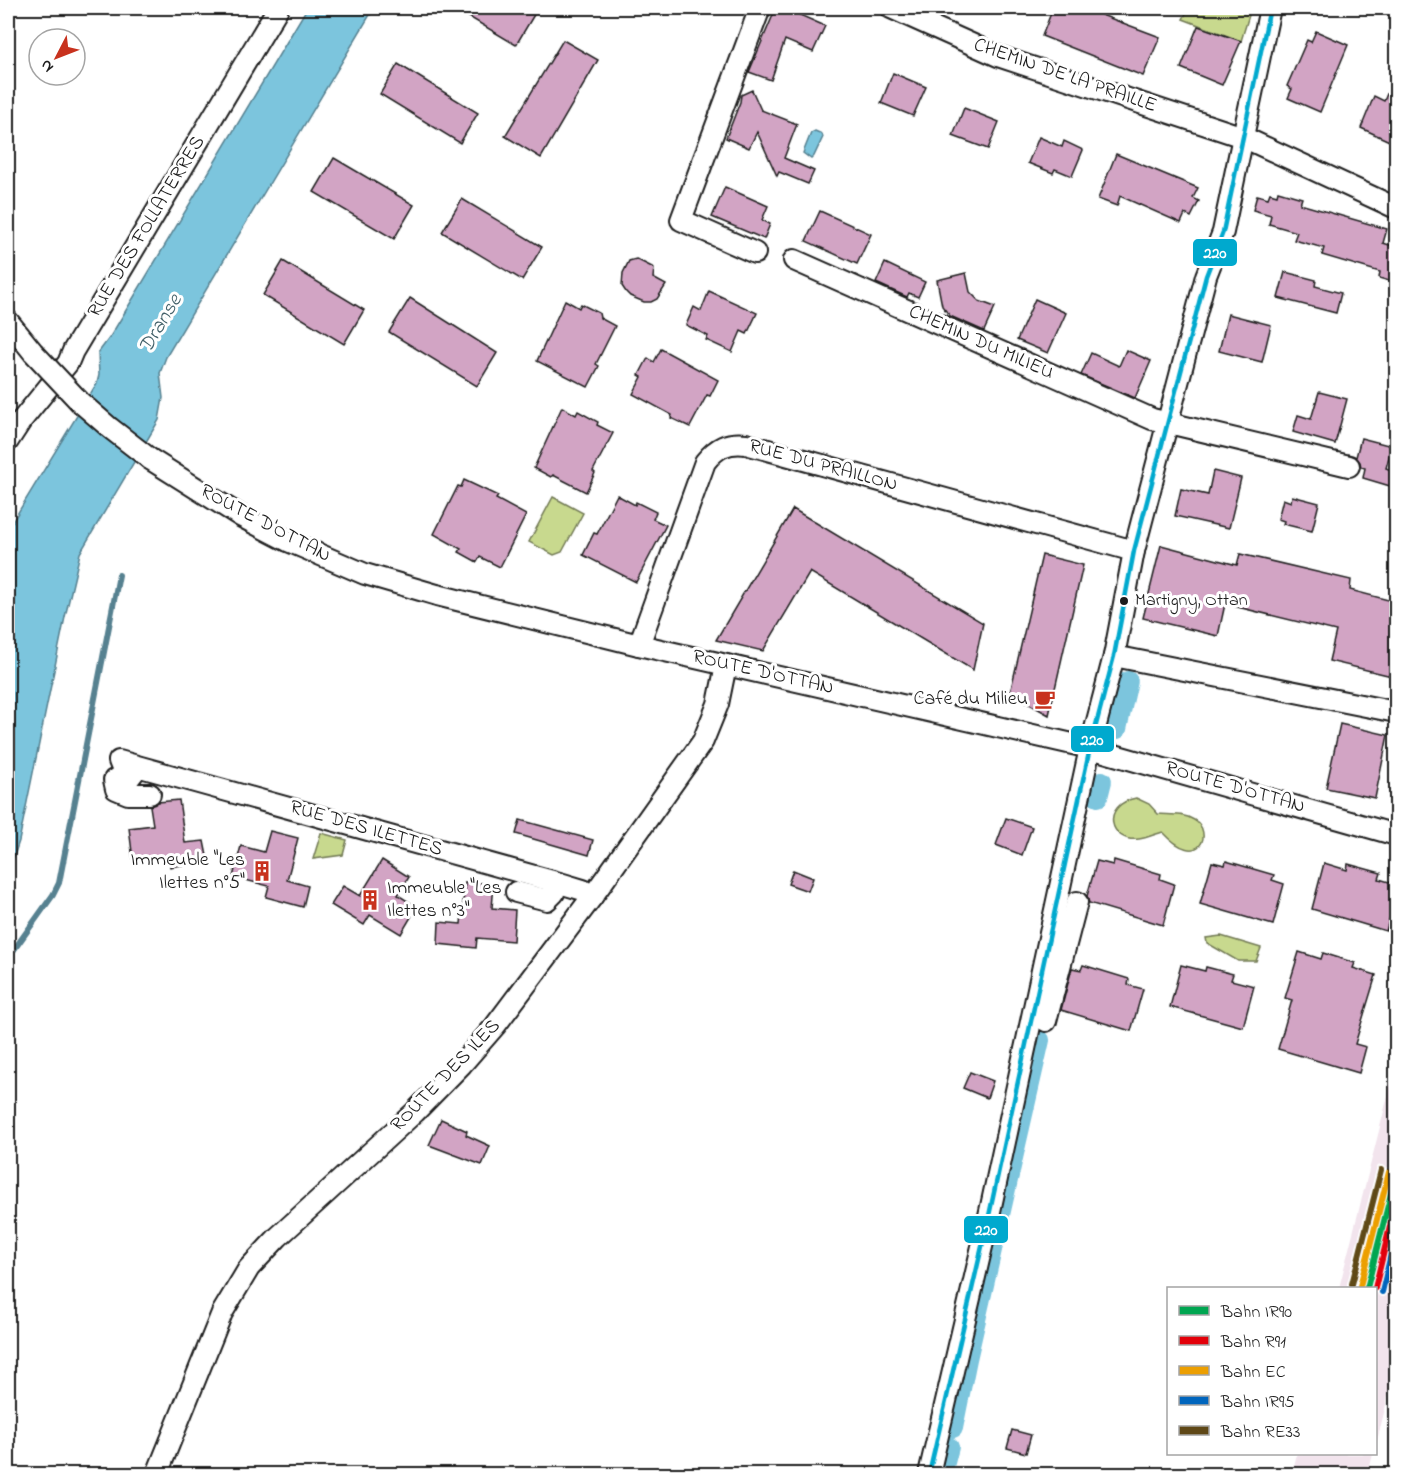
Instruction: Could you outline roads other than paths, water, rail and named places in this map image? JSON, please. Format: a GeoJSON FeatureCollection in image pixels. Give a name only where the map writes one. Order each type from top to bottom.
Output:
{"type":"FeatureCollection","features":[{"type":"Feature","properties":{"kind":"street","name":"RUE DES FOLLATERRES"},"geometry":{"type":"LineString","coordinates":[[8,441],[30,409],[68,363],[73,351],[279,8]]}},
{"type":"Feature","properties":{"kind":"street"},"geometry":{"type":"LineString","coordinates":[[755,253],[681,220],[760,8]]}},
{"type":"Feature","properties":{"kind":"street","name":"CHEMIN DE LA PRAILLE"},"geometry":{"type":"LineString","coordinates":[[891,8],[998,56],[1244,136],[1396,208]]}},
{"type":"Feature","properties":{"kind":"street"},"geometry":{"type":"LineString","coordinates":[[929,1474],[987,1225],[1090,748],[1114,656],[1134,551],[1206,276],[1223,232],[1270,8]]}},
{"type":"Feature","properties":{"kind":"street","name":"CHEMIN DU MILIEU"},"geometry":{"type":"LineString","coordinates":[[794,260],[1152,419],[1349,466]]}},
{"type":"Feature","properties":{"kind":"street","name":"ROUTE D'OTTAN"},"geometry":{"type":"LineString","coordinates":[[8,321],[33,352],[80,402],[150,459],[242,517],[288,541],[365,574],[437,595],[639,645],[1090,748],[1396,835]]}},
{"type":"Feature","properties":{"kind":"street","name":"RUE DU PRAILLON"},"geometry":{"type":"LineString","coordinates":[[639,645],[705,462],[717,448],[725,444],[746,444],[1134,551]]}},
{"type":"Feature","properties":{"kind":"street"},"geometry":{"type":"LineString","coordinates":[[1114,656],[1396,711]]}},
{"type":"Feature","properties":{"kind":"street","name":"ROUTE DES ILES"},"geometry":{"type":"LineString","coordinates":[[157,1474],[222,1313],[249,1268],[266,1249],[415,1112],[495,1026],[592,897],[703,741],[718,704],[726,665]]}},
{"type":"Feature","properties":{"kind":"street","name":"RUE DES ILETTES"},"geometry":{"type":"LineString","coordinates":[[150,794],[128,794],[116,789],[112,771],[119,761],[127,781],[138,767],[583,890],[592,897]]}},
{"type":"Feature","properties":{"kind":"street"},"geometry":{"type":"LineString","coordinates":[[516,892],[547,900],[554,893],[557,883]]}},
{"type":"Feature","properties":{"kind":"street"},"geometry":{"type":"LineString","coordinates":[[1046,1021],[1077,902]]}},
{"type":"Feature","properties":{"kind":"water","name":"Dranse"},"geometry":{"type":"Polygon","coordinates":[[[307,8],[374,8],[166,357],[160,373],[163,398],[159,420],[80,553],[19,841],[8,874],[8,529],[97,383],[98,353],[110,337],[307,8]]]}},
{"type":"Feature","properties":{"kind":"water"},"geometry":{"type":"Polygon","coordinates":[[[815,131],[823,137],[811,159],[803,153],[811,133],[815,131]]]}},
{"type":"Feature","properties":{"kind":"waterway"},"geometry":{"type":"LineString","coordinates":[[8,958],[59,883],[119,575]]}},
{"type":"Feature","properties":{"kind":"waterway"},"geometry":{"type":"LineString","coordinates":[[1117,729],[1128,681]]}},
{"type":"Feature","properties":{"kind":"waterway"},"geometry":{"type":"LineString","coordinates":[[1098,797],[1102,781]]}},
{"type":"Feature","properties":{"kind":"waterway"},"geometry":{"type":"LineString","coordinates":[[953,1428],[1040,1040]]}},
{"type":"Feature","properties":{"kind":"waterway"},"geometry":{"type":"LineString","coordinates":[[942,1474],[949,1447]]}},
{"type":"Feature","properties":{"kind":"rail line","name":"RE33"},"geometry":{"type":"LineString","coordinates":[[1352,1284],[1381,1170]]}},
{"type":"Feature","properties":{"kind":"rail line","name":"EC"},"geometry":{"type":"LineString","coordinates":[[1360,1286],[1389,1172]]}},
{"type":"Feature","properties":{"kind":"rail line","name":"IR90"},"geometry":{"type":"LineString","coordinates":[[1367,1287],[1396,1174]]}},
{"type":"Feature","properties":{"kind":"rail line","name":"R91"},"geometry":{"type":"LineString","coordinates":[[1375,1287],[1396,1202]]}},
{"type":"Feature","properties":{"kind":"rail line","name":"IR95"},"geometry":{"type":"LineString","coordinates":[[1382,1292],[1396,1233]]}},
{"type":"Feature","properties":{"kind":"place","name":"Martigny, Ottan"},"geometry":{"type":"Point","coordinates":[1124,601]}},
{"type":"Feature","properties":{"kind":"place","name":"Café du Milieu"},"geometry":{"type":"Point","coordinates":[1045,699]}},
{"type":"Feature","properties":{"kind":"place","name":"Immeuble \"Les Ilettes n°5\""},"geometry":{"type":"Point","coordinates":[262,871]}},
{"type":"Feature","properties":{"kind":"place","name":"Immeuble \"Les Ilettes n°3\""},"geometry":{"type":"Point","coordinates":[370,900]}}]}
